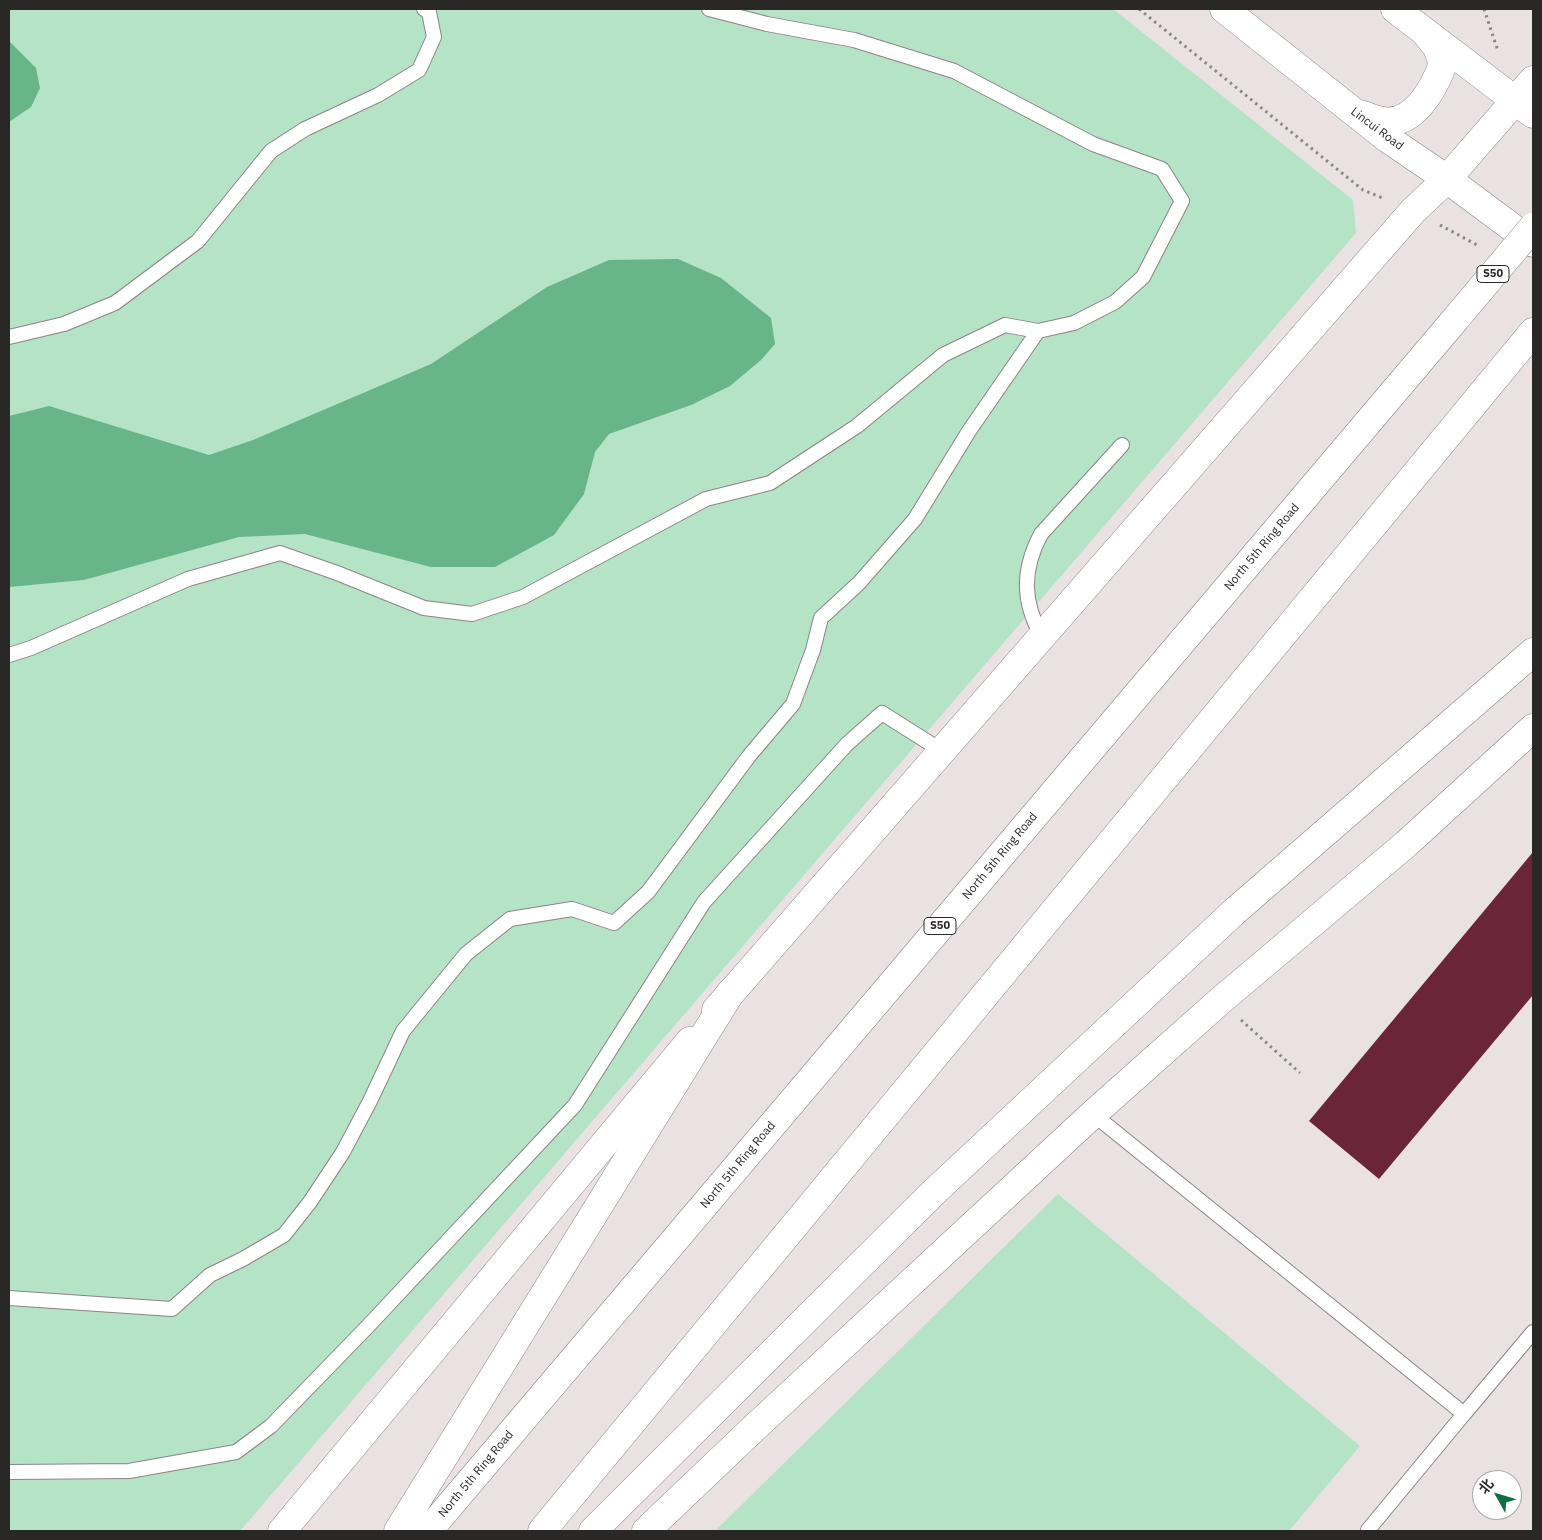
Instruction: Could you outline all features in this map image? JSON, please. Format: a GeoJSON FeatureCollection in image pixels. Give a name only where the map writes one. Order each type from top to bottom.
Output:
{"type":"FeatureCollection","features":[{"type":"Feature","properties":{"kind":"main road","name":"Lincui Road"},"geometry":{"type":"LineString","coordinates":[[1224,9],[1388,139],[1447,179],[1533,243]]}},
{"type":"Feature","properties":{"kind":"main road"},"geometry":{"type":"LineString","coordinates":[[1396,9],[1525,107]]}},
{"type":"Feature","properties":{"kind":"main road"},"geometry":{"type":"LineString","coordinates":[[1354,112],[1383,121],[1398,121],[1428,98],[1437,82],[1443,64],[1437,47],[1422,29]]}},
{"type":"Feature","properties":{"kind":"main road"},"geometry":{"type":"LineString","coordinates":[[282,1531],[731,992],[1413,211],[1525,107],[1533,80]]}},
{"type":"Feature","properties":{"kind":"main road","name":"North 5th Ring Road"},"geometry":{"type":"LineString","coordinates":[[428,1531],[1533,227]]}},
{"type":"Feature","properties":{"kind":"main road"},"geometry":{"type":"LineString","coordinates":[[542,1531],[1533,332]]}},
{"type":"Feature","properties":{"kind":"main road"},"geometry":{"type":"LineString","coordinates":[[593,1531],[934,1192],[1234,911],[1533,652]]}},
{"type":"Feature","properties":{"kind":"main road"},"geometry":{"type":"LineString","coordinates":[[646,1531],[753,1429],[1093,1114],[1220,1001],[1406,844],[1533,728]]}},
{"type":"Feature","properties":{"kind":"main road"},"geometry":{"type":"LineString","coordinates":[[398,1531],[731,992]]}},
{"type":"Feature","properties":{"kind":"lane"},"geometry":{"type":"LineString","coordinates":[[9,337],[64,324],[115,303],[198,241],[271,152],[305,130],[378,96],[419,70],[434,37],[428,12],[424,9]]}},
{"type":"Feature","properties":{"kind":"lane"},"geometry":{"type":"LineString","coordinates":[[9,655],[31,648],[188,579],[280,553],[337,573],[424,608],[472,614],[523,596],[706,499],[770,483],[857,426],[943,355],[1005,325],[1038,331],[1074,323],[1115,302],[1143,277],[1182,201],[1162,169],[1093,144],[954,71],[854,40],[767,24],[709,9]]}},
{"type":"Feature","properties":{"kind":"lane"},"geometry":{"type":"LineString","coordinates":[[9,1298],[172,1309],[210,1275],[243,1259],[284,1235],[310,1202],[343,1152],[404,1031],[466,954],[510,919],[572,909],[614,923],[648,892],[749,756],[793,704],[813,650],[821,618],[859,583],[915,519],[969,431],[1038,331]]}},
{"type":"Feature","properties":{"kind":"lane"},"geometry":{"type":"LineString","coordinates":[[1042,637],[1030,611],[1027,597],[1028,564],[1034,548],[1041,534],[1122,445]]}},
{"type":"Feature","properties":{"kind":"lane"},"geometry":{"type":"LineString","coordinates":[[9,1472],[129,1471],[236,1452],[271,1426],[377,1317],[575,1105],[704,902],[847,744],[882,713],[942,751]]}},
{"type":"Feature","properties":{"kind":"lane"},"geometry":{"type":"LineString","coordinates":[[1093,1114],[1464,1414]]}},
{"type":"Feature","properties":{"kind":"lane"},"geometry":{"type":"LineString","coordinates":[[1368,1530],[1533,1332]]}},
{"type":"Feature","properties":{"kind":"path"},"geometry":{"type":"LineString","coordinates":[[1139,9],[1363,190],[1413,211],[1482,248]]}},
{"type":"Feature","properties":{"kind":"path"},"geometry":{"type":"LineString","coordinates":[[1484,9],[1500,55]]}},
{"type":"Feature","properties":{"kind":"path"},"geometry":{"type":"LineString","coordinates":[[1220,1001],[1300,1074]]}},
{"type":"Feature","properties":{"kind":"shaded area"},"geometry":{"type":"Polygon","coordinates":[[[9,9],[1113,9],[1353,200],[1356,233],[240,1531],[9,1531],[9,9]]]}},
{"type":"Feature","properties":{"kind":"shaded area"},"geometry":{"type":"Polygon","coordinates":[[[9,41],[36,68],[40,88],[31,107],[9,122],[9,41]]]}},
{"type":"Feature","properties":{"kind":"shaded area"},"geometry":{"type":"Polygon","coordinates":[[[678,259],[721,278],[771,318],[775,344],[761,360],[730,386],[691,405],[609,434],[595,452],[584,494],[554,535],[495,567],[431,567],[305,534],[239,537],[84,580],[9,587],[9,416],[49,406],[209,455],[253,440],[431,364],[547,287],[609,260],[678,259]]]}},
{"type":"Feature","properties":{"kind":"shaded area"},"geometry":{"type":"Polygon","coordinates":[[[1058,1194],[1360,1446],[1289,1531],[715,1531],[1058,1194]]]}},
{"type":"Feature","properties":{"kind":"building"},"geometry":{"type":"Polygon","coordinates":[[[1533,852],[1533,995],[1379,1179],[1309,1121],[1533,852]]]}}]}
